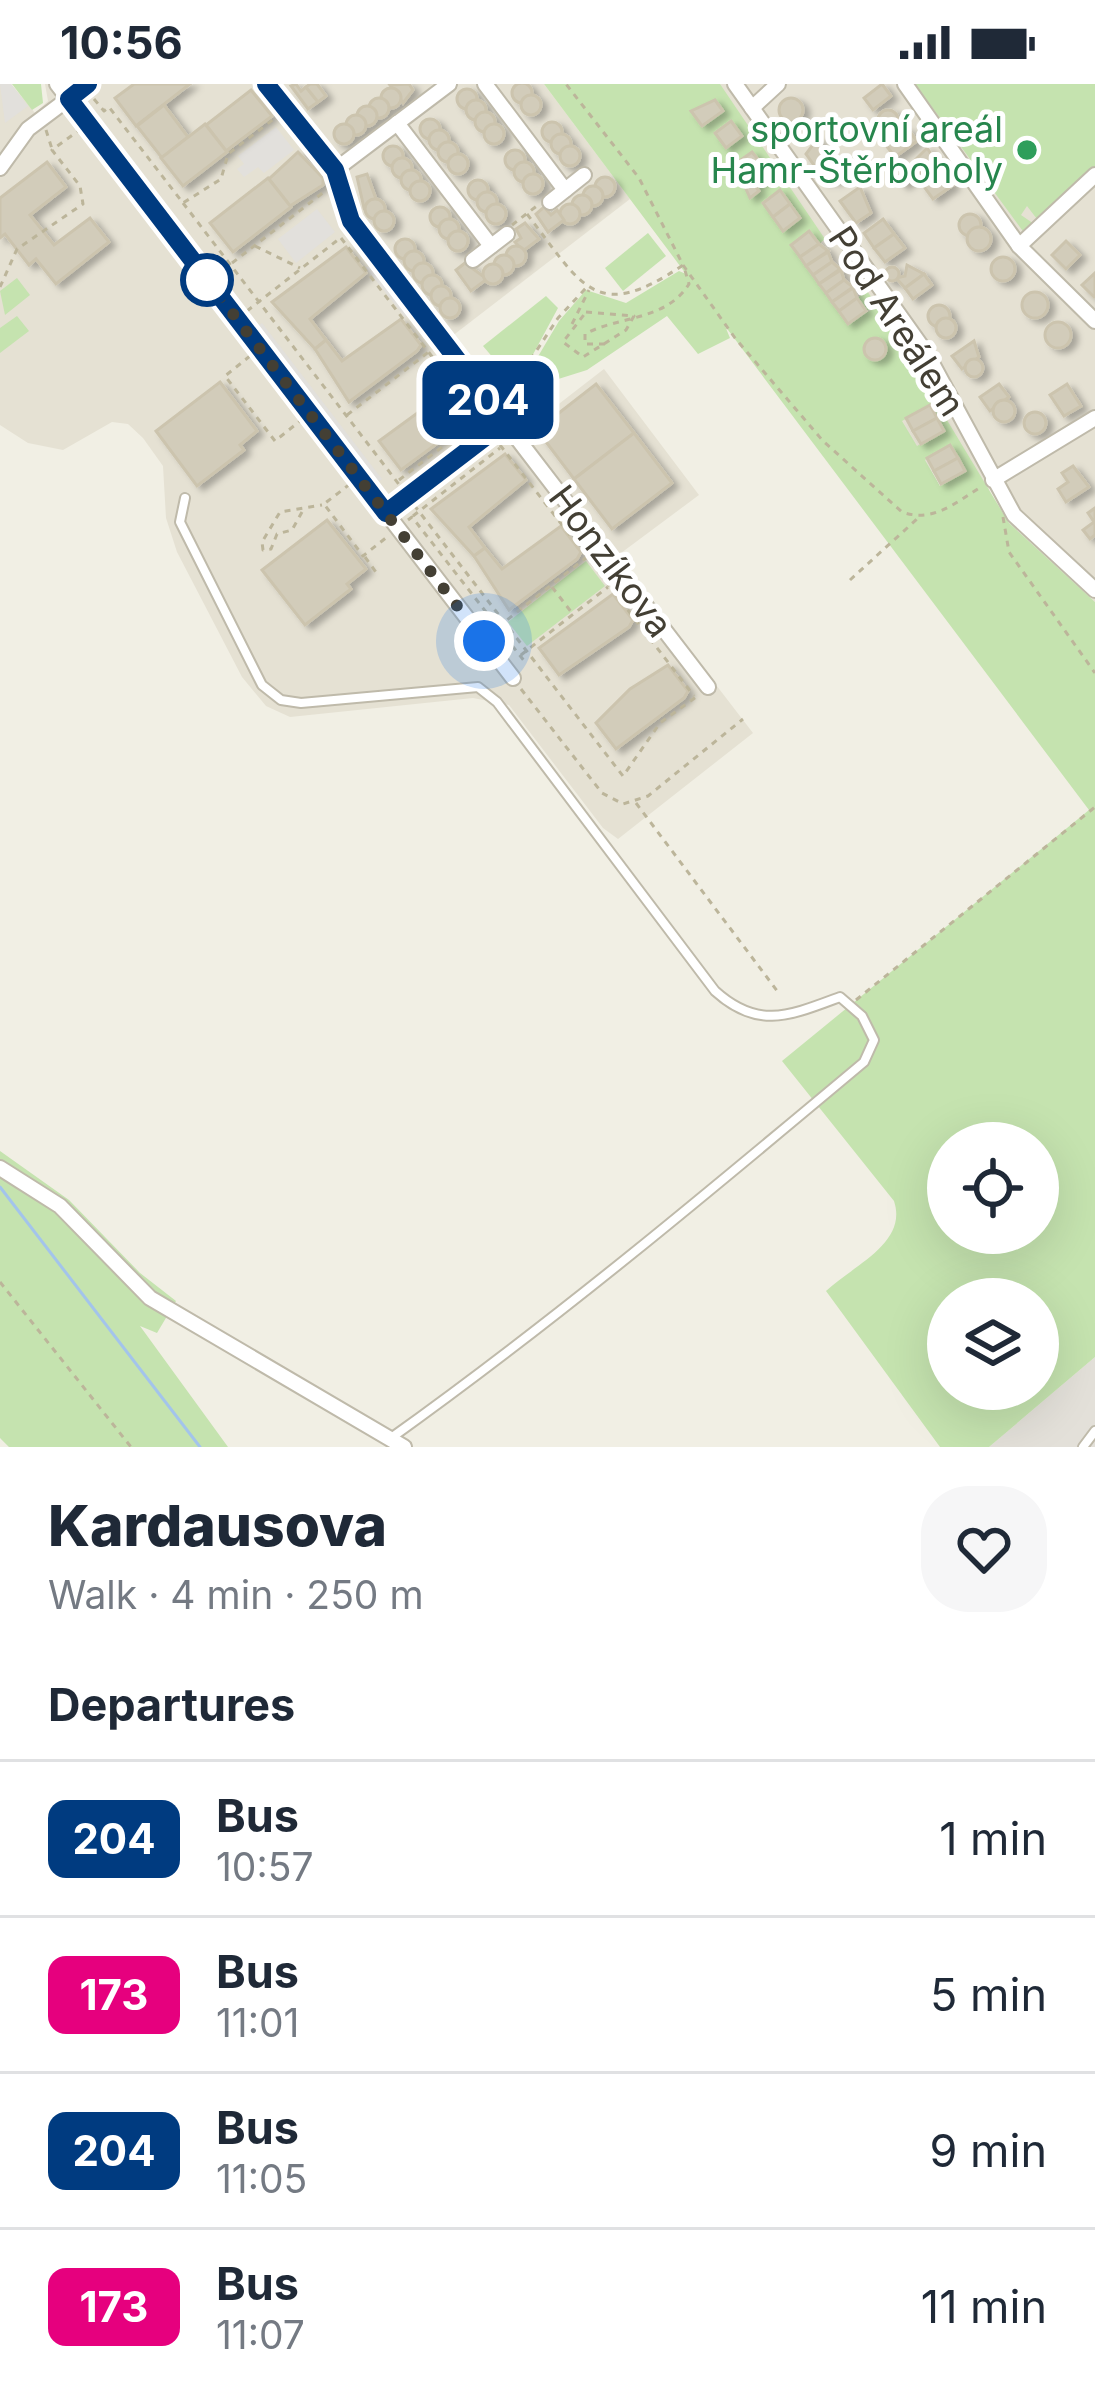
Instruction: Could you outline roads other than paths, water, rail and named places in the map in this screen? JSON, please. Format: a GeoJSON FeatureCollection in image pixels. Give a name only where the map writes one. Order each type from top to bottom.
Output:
{"type":"FeatureCollection","features":[{"type":"Feature","properties":{"kind":"street"},"geometry":{"type":"LineString","coordinates":[[57,84],[513,678]]}},
{"type":"Feature","properties":{"kind":"street"},"geometry":{"type":"LineString","coordinates":[[338,175],[449,84]]}},
{"type":"Feature","properties":{"kind":"street"},"geometry":{"type":"LineString","coordinates":[[485,84],[565,190]]}},
{"type":"Feature","properties":{"kind":"street","name":"Pod Areálem"},"geometry":{"type":"LineString","coordinates":[[735,84],[927,354],[1007,506],[1095,590]]}},
{"type":"Feature","properties":{"kind":"street"},"geometry":{"type":"LineString","coordinates":[[752,108],[778,84]]}},
{"type":"Feature","properties":{"kind":"street"},"geometry":{"type":"LineString","coordinates":[[904,84],[1019,246],[1095,321]]}},
{"type":"Feature","properties":{"kind":"street"},"geometry":{"type":"LineString","coordinates":[[0,168],[28,129],[87,85]]}},
{"type":"Feature","properties":{"kind":"street","name":"Honzíkova"},"geometry":{"type":"LineString","coordinates":[[269,85],[338,175],[355,227],[708,687]]}},
{"type":"Feature","properties":{"kind":"street"},"geometry":{"type":"LineString","coordinates":[[397,124],[491,246]]}},
{"type":"Feature","properties":{"kind":"street"},"geometry":{"type":"LineString","coordinates":[[550,202],[584,175]]}},
{"type":"Feature","properties":{"kind":"street"},"geometry":{"type":"LineString","coordinates":[[1019,246],[1095,175]]}},
{"type":"Feature","properties":{"kind":"street"},"geometry":{"type":"LineString","coordinates":[[473,260],[507,234]]}},
{"type":"Feature","properties":{"kind":"street"},"geometry":{"type":"LineString","coordinates":[[993,480],[1095,418]]}},
{"type":"Feature","properties":{"kind":"street"},"geometry":{"type":"LineString","coordinates":[[386,513],[505,422]]}},
{"type":"Feature","properties":{"kind":"street"},"geometry":{"type":"LineString","coordinates":[[0,1168],[60,1205],[150,1298],[404,1447]]}},
{"type":"Feature","properties":{"kind":"lane"},"geometry":{"type":"LineString","coordinates":[[185,498],[180,522],[206,577],[262,685],[281,700],[301,703],[478,687],[497,702],[715,991],[739,1012],[770,1018],[840,998],[874,1040],[865,1062],[528,1340],[390,1438]]}},
{"type":"Feature","properties":{"kind":"lane"},"geometry":{"type":"LineString","coordinates":[[1083,1447],[1095,1430]]}},
{"type":"Feature","properties":{"kind":"waterway"},"geometry":{"type":"LineString","coordinates":[[0,1187],[200,1447]]}},
{"type":"Feature","properties":{"kind":"place","name":"sportovní areál Hamr-Štěrboholy"},"geometry":{"type":"Point","coordinates":[1027,150]}}]}
